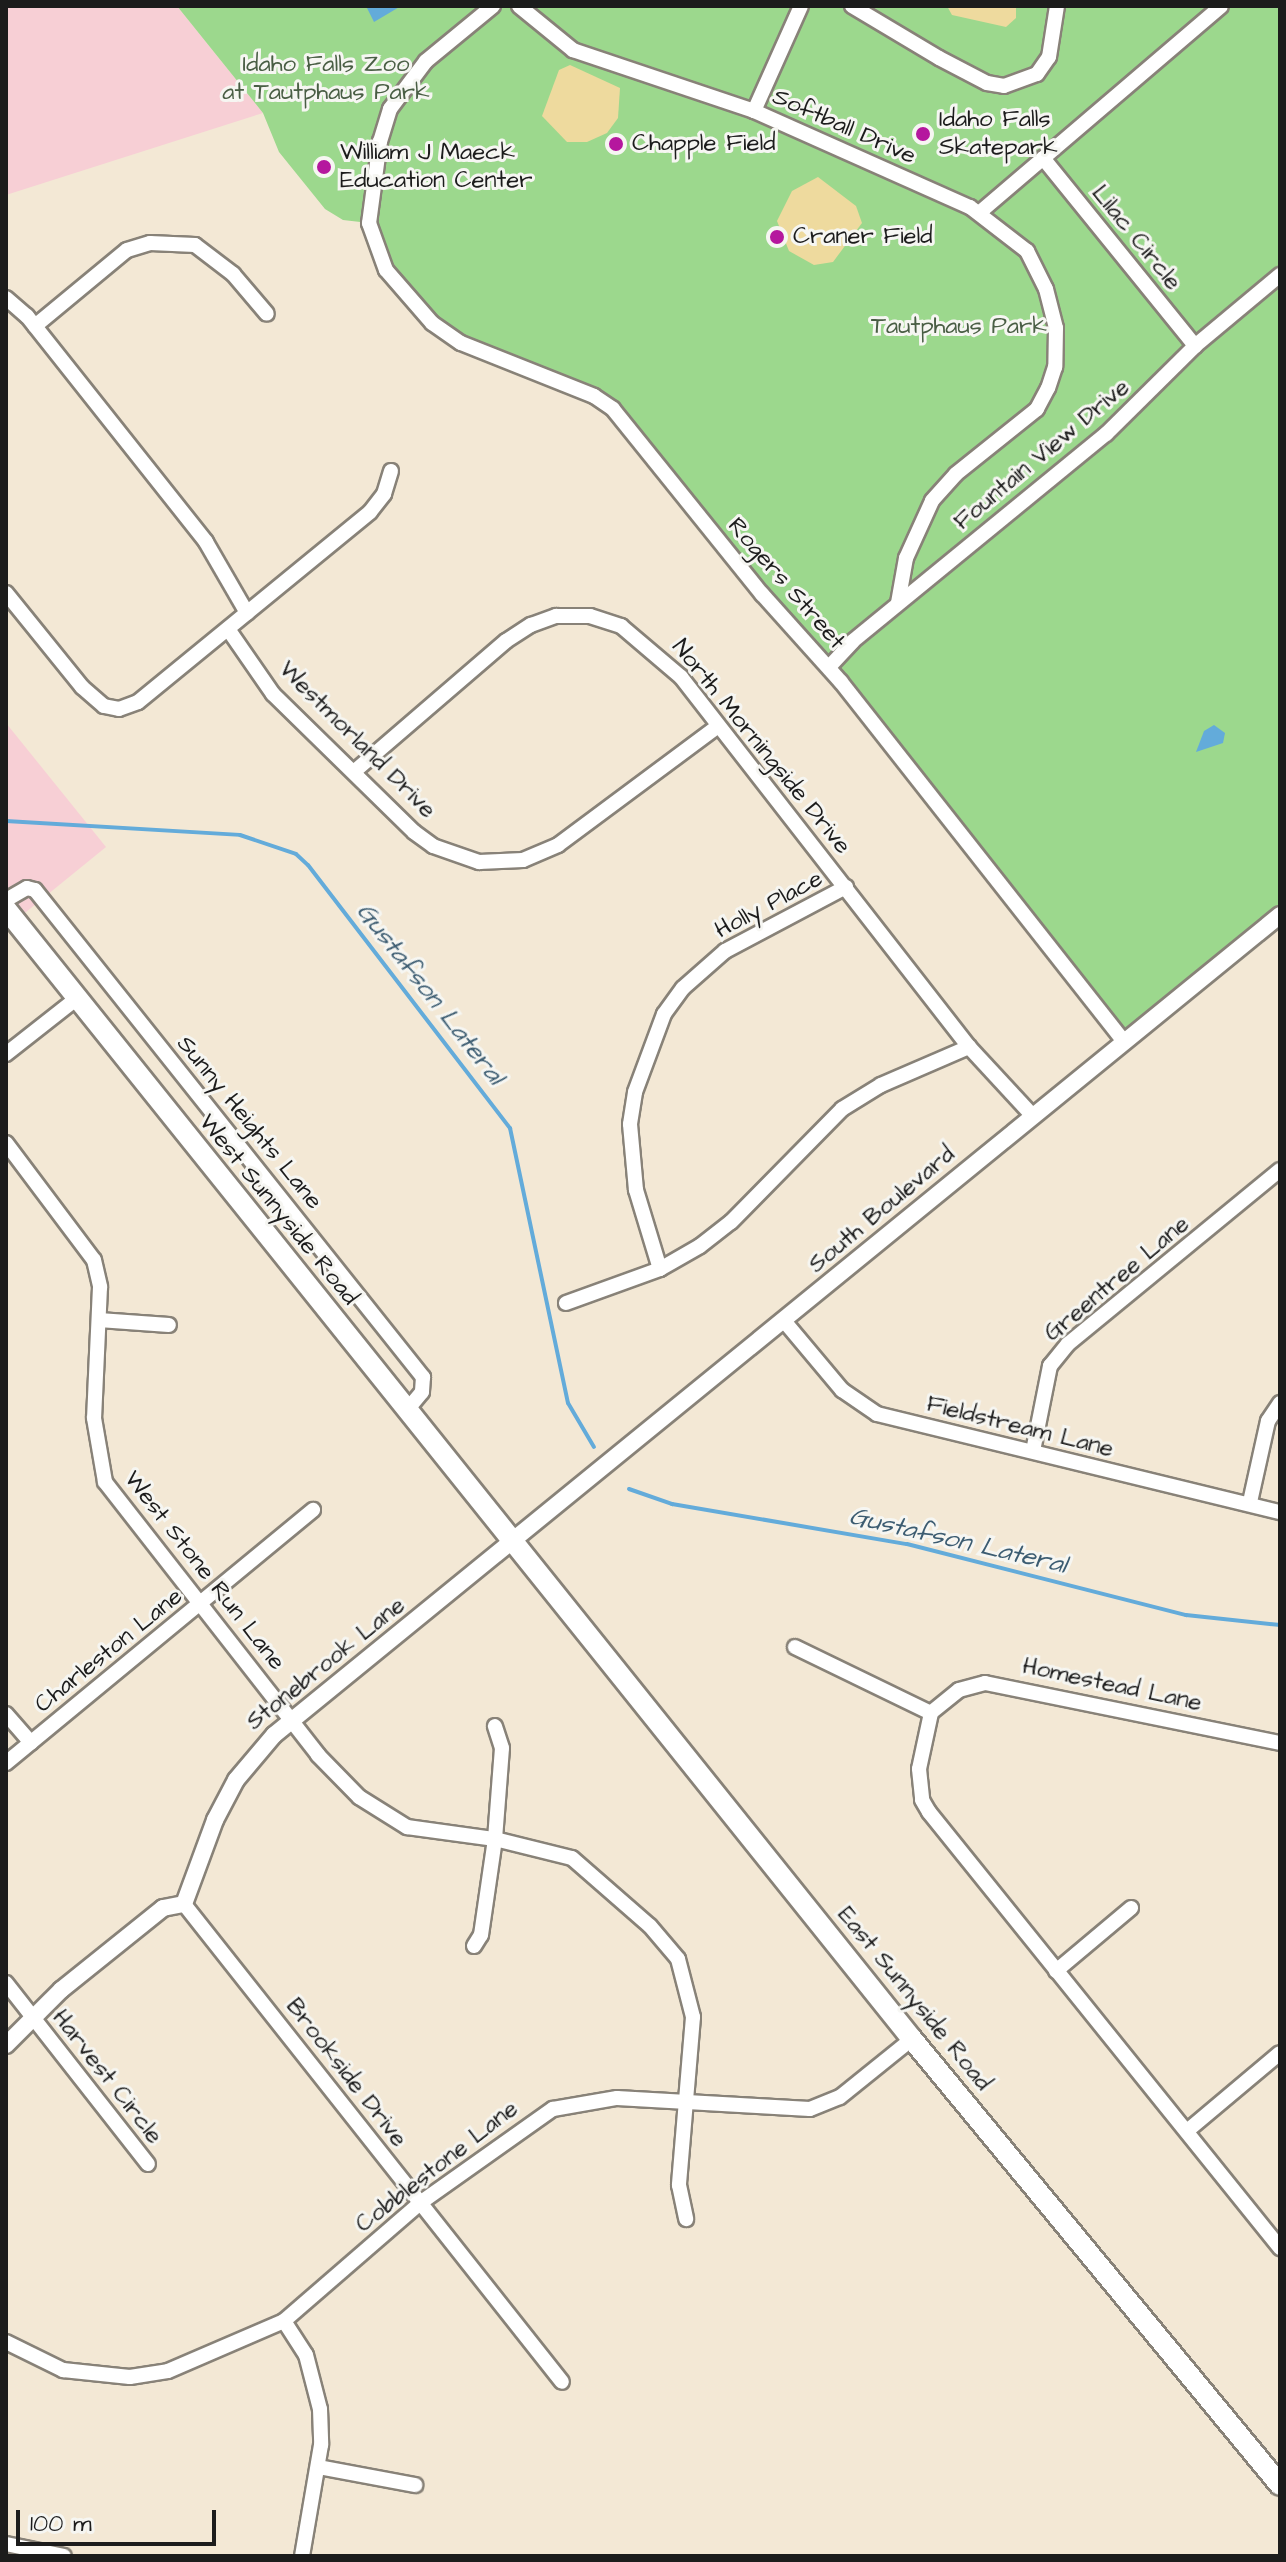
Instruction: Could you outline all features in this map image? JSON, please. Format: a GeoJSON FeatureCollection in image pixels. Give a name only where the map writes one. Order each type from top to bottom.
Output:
{"type":"FeatureCollection","features":[{"type":"Feature","properties":{"kind":"main road","name":"West Sunnyside Road"},"geometry":{"type":"LineString","coordinates":[[6,909],[513,1541]]}},
{"type":"Feature","properties":{"kind":"main road","name":"East Sunnyside Road"},"geometry":{"type":"LineString","coordinates":[[513,1541],[912,2039],[1280,2485]]}},
{"type":"Feature","properties":{"kind":"street","name":"Rogers Street"},"geometry":{"type":"LineString","coordinates":[[493,6],[426,61],[390,109],[375,167],[369,223],[386,270],[432,323],[461,343],[594,396],[613,409],[762,594],[829,667],[1124,1042]]}},
{"type":"Feature","properties":{"kind":"street","name":"Softball Drive"},"geometry":{"type":"LineString","coordinates":[[519,6],[573,50],[754,111],[979,213],[1014,236],[1037,267],[1056,328],[1055,367],[1037,409],[956,474],[932,501],[906,558],[898,603]]}},
{"type":"Feature","properties":{"kind":"street"},"geometry":{"type":"LineString","coordinates":[[754,111],[801,6]]}},
{"type":"Feature","properties":{"kind":"street"},"geometry":{"type":"LineString","coordinates":[[852,6],[939,58],[987,83],[1004,86],[1037,74],[1049,57],[1057,6]]}},
{"type":"Feature","properties":{"kind":"street"},"geometry":{"type":"LineString","coordinates":[[979,213],[1221,6]]}},
{"type":"Feature","properties":{"kind":"street","name":"Lilac Circle"},"geometry":{"type":"LineString","coordinates":[[1043,158],[1195,346]]}},
{"type":"Feature","properties":{"kind":"street"},"geometry":{"type":"LineString","coordinates":[[35,326],[127,250],[179,241],[211,254],[267,314]]}},
{"type":"Feature","properties":{"kind":"street","name":"Fountain View Drive"},"geometry":{"type":"LineString","coordinates":[[829,667],[898,603],[1106,434],[1195,346],[1280,275]]}},
{"type":"Feature","properties":{"kind":"street"},"geometry":{"type":"LineString","coordinates":[[6,298],[35,326],[206,542],[247,613]]}},
{"type":"Feature","properties":{"kind":"street"},"geometry":{"type":"LineString","coordinates":[[6,593],[82,687],[104,706],[119,709],[138,702],[370,512],[384,494],[391,471]]}},
{"type":"Feature","properties":{"kind":"street","name":"North Morningside Drive"},"geometry":{"type":"LineString","coordinates":[[356,770],[506,641],[556,616],[590,616],[640,637],[681,677],[969,1047],[1032,1115]]}},
{"type":"Feature","properties":{"kind":"street","name":"Westmorland Drive"},"geometry":{"type":"LineString","coordinates":[[228,629],[273,694],[433,846],[479,862],[503,863],[558,845],[717,727]]}},
{"type":"Feature","properties":{"kind":"street","name":"Holly Place"},"geometry":{"type":"LineString","coordinates":[[660,1269],[636,1190],[630,1124],[635,1092],[664,1014],[683,988],[725,951],[846,887]]}},
{"type":"Feature","properties":{"kind":"street","name":"Sunny Heights Lane"},"geometry":{"type":"LineString","coordinates":[[6,900],[27,888],[35,890],[423,1377],[422,1392],[406,1411]]}},
{"type":"Feature","properties":{"kind":"street","name":"South Boulevard"},"geometry":{"type":"LineString","coordinates":[[513,1541],[1280,915]]}},
{"type":"Feature","properties":{"kind":"street"},"geometry":{"type":"LineString","coordinates":[[6,1054],[76,999]]}},
{"type":"Feature","properties":{"kind":"street"},"geometry":{"type":"LineString","coordinates":[[566,1303],[660,1269],[731,1222],[842,1109],[881,1085],[969,1047]]}},
{"type":"Feature","properties":{"kind":"street","name":"West Stone Run Lane"},"geometry":{"type":"LineString","coordinates":[[6,1143],[94,1260],[99,1320],[94,1418],[105,1482],[317,1753],[359,1797],[396,1821],[443,1835],[495,1839],[572,1858],[591,1870],[668,1946],[687,1984],[693,2017],[679,2185],[686,2219]]}},
{"type":"Feature","properties":{"kind":"street","name":"Greentree Lane"},"geometry":{"type":"LineString","coordinates":[[1033,1451],[1050,1366],[1060,1352],[1280,1170]]}},
{"type":"Feature","properties":{"kind":"street"},"geometry":{"type":"LineString","coordinates":[[99,1320],[169,1325]]}},
{"type":"Feature","properties":{"kind":"street","name":"Fieldstream Lane"},"geometry":{"type":"LineString","coordinates":[[785,1322],[860,1406],[1280,1512]]}},
{"type":"Feature","properties":{"kind":"street"},"geometry":{"type":"LineString","coordinates":[[1250,1502],[1268,1421],[1280,1403]]}},
{"type":"Feature","properties":{"kind":"street","name":"Charleston Lane"},"geometry":{"type":"LineString","coordinates":[[6,1763],[313,1510]]}},
{"type":"Feature","properties":{"kind":"street","name":"Stonebrook Lane"},"geometry":{"type":"LineString","coordinates":[[184,1904],[215,1820],[253,1755],[513,1541]]}},
{"type":"Feature","properties":{"kind":"street"},"geometry":{"type":"LineString","coordinates":[[795,1647],[935,1709],[919,1769],[922,1800],[1280,2248]]}},
{"type":"Feature","properties":{"kind":"street","name":"Homestead Lane"},"geometry":{"type":"LineString","coordinates":[[935,1709],[959,1690],[985,1683],[1280,1743]]}},
{"type":"Feature","properties":{"kind":"street"},"geometry":{"type":"LineString","coordinates":[[6,1714],[31,1743]]}},
{"type":"Feature","properties":{"kind":"street"},"geometry":{"type":"LineString","coordinates":[[474,1946],[481,1935],[495,1839],[502,1748],[495,1726]]}},
{"type":"Feature","properties":{"kind":"street"},"geometry":{"type":"LineString","coordinates":[[6,2045],[32,2017],[163,1908],[184,1904]]}},
{"type":"Feature","properties":{"kind":"street","name":"Brookside Drive"},"geometry":{"type":"LineString","coordinates":[[184,1904],[562,2382]]}},
{"type":"Feature","properties":{"kind":"street"},"geometry":{"type":"LineString","coordinates":[[1056,1971],[1131,1908]]}},
{"type":"Feature","properties":{"kind":"street","name":"Harvest Circle"},"geometry":{"type":"LineString","coordinates":[[6,1983],[148,2164]]}},
{"type":"Feature","properties":{"kind":"street","name":"Cobblestone Lane"},"geometry":{"type":"LineString","coordinates":[[6,2342],[63,2370],[130,2377],[168,2371],[284,2321],[420,2203],[553,2109],[617,2098],[686,2106],[810,2109],[840,2097],[912,2039]]}},
{"type":"Feature","properties":{"kind":"street"},"geometry":{"type":"LineString","coordinates":[[1187,2131],[1280,2053]]}},
{"type":"Feature","properties":{"kind":"street"},"geometry":{"type":"LineString","coordinates":[[284,2321],[306,2355],[320,2409],[318,2467],[302,2556]]}},
{"type":"Feature","properties":{"kind":"street"},"geometry":{"type":"LineString","coordinates":[[318,2467],[415,2485]]}},
{"type":"Feature","properties":{"kind":"street"},"geometry":{"type":"LineString","coordinates":[[6,2544],[64,2556]]}},
{"type":"Feature","properties":{"kind":"shaded area"},"geometry":{"type":"Polygon","coordinates":[[[6,6],[177,6],[263,113],[6,195],[6,6]]]}},
{"type":"Feature","properties":{"kind":"shaded area"},"geometry":{"type":"Polygon","coordinates":[[[6,723],[106,847],[15,921],[6,909],[6,723]]]}},
{"type":"Feature","properties":{"kind":"green space","name":"Tautphaus Park"},"geometry":{"type":"Polygon","coordinates":[[[177,6],[1280,6],[1280,915],[1124,1042],[613,409],[461,343],[409,297],[369,223],[343,220],[325,209],[279,152],[263,113],[177,6]]]}},
{"type":"Feature","properties":{"kind":"sand"},"geometry":{"type":"Polygon","coordinates":[[[947,6],[1016,6],[1016,18],[1006,27],[952,15],[947,6]]]}},
{"type":"Feature","properties":{"kind":"sand"},"geometry":{"type":"Polygon","coordinates":[[[570,65],[620,88],[618,118],[607,133],[587,142],[567,142],[542,116],[559,70],[570,65]]]}},
{"type":"Feature","properties":{"kind":"sand"},"geometry":{"type":"Polygon","coordinates":[[[818,177],[856,206],[862,223],[833,262],[814,265],[789,251],[777,221],[792,191],[818,177]]]}},
{"type":"Feature","properties":{"kind":"water"},"geometry":{"type":"Polygon","coordinates":[[[366,6],[401,6],[374,22],[366,6]]]}},
{"type":"Feature","properties":{"kind":"water"},"geometry":{"type":"Polygon","coordinates":[[[1214,725],[1225,733],[1223,743],[1196,752],[1204,731],[1214,725]]]}},
{"type":"Feature","properties":{"kind":"waterway","name":"Gustafson Lateral"},"geometry":{"type":"LineString","coordinates":[[6,821],[240,835],[296,854],[308,865],[510,1128],[568,1403],[594,1447]]}},
{"type":"Feature","properties":{"kind":"waterway","name":"Gustafson Lateral"},"geometry":{"type":"LineString","coordinates":[[629,1489],[672,1504],[907,1544],[1186,1615],[1280,1625]]}},
{"type":"Feature","properties":{"kind":"place","name":"Idaho Falls Skatepark"},"geometry":{"type":"Point","coordinates":[923,134]}},
{"type":"Feature","properties":{"kind":"place","name":"Chapple Field"},"geometry":{"type":"Point","coordinates":[616,144]}},
{"type":"Feature","properties":{"kind":"place","name":"William J Maeck Education Center"},"geometry":{"type":"Point","coordinates":[324,167]}},
{"type":"Feature","properties":{"kind":"place","name":"Craner Field"},"geometry":{"type":"Point","coordinates":[777,237]}},
{"type":"Feature","properties":{"kind":"park label","name":"Idaho Falls Zoo at Tautphaus Park"},"geometry":{"type":"Point","coordinates":[326,79]}}]}
